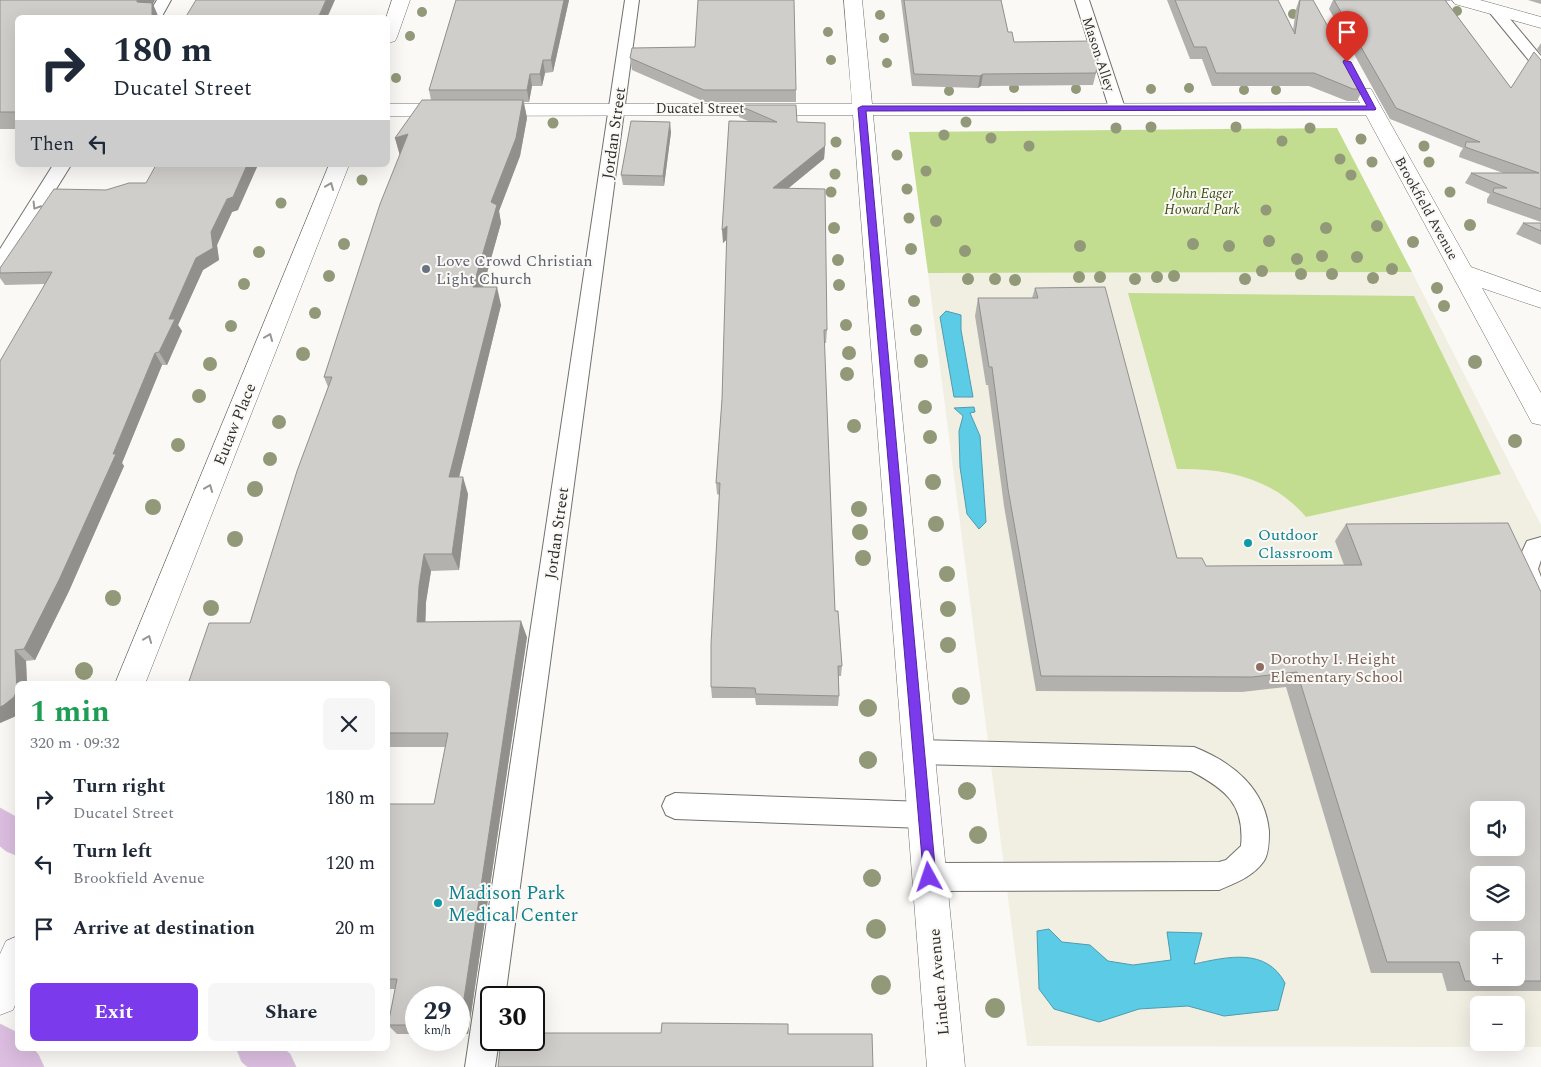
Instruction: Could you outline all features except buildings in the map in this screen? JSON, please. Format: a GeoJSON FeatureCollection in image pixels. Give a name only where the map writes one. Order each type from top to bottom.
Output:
{"type":"FeatureCollection","features":[{"type":"Feature","properties":{"kind":"main road"},"geometry":{"type":"LineString","coordinates":[[0,824],[15,837]]}},
{"type":"Feature","properties":{"kind":"main road"},"geometry":{"type":"LineString","coordinates":[[0,1042],[25,1067]]}},
{"type":"Feature","properties":{"kind":"main road"},"geometry":{"type":"LineString","coordinates":[[257,1051],[276,1067]]}},
{"type":"Feature","properties":{"kind":"street"},"geometry":{"type":"LineString","coordinates":[[390,31],[401,0]]}},
{"type":"Feature","properties":{"kind":"street","name":"Linden Avenue"},"geometry":{"type":"LineString","coordinates":[[852,0],[946,1067]]}},
{"type":"Feature","properties":{"kind":"street"},"geometry":{"type":"LineString","coordinates":[[1461,0],[1541,24]]}},
{"type":"Feature","properties":{"kind":"street","name":"Brookfield Avenue"},"geometry":{"type":"LineString","coordinates":[[1354,75],[1541,416]]}},
{"type":"Feature","properties":{"kind":"street","name":"Ducatel Street"},"geometry":{"type":"LineString","coordinates":[[390,110],[616,108],[1372,109]]}},
{"type":"Feature","properties":{"kind":"street","name":"Eutaw Place"},"geometry":{"type":"LineString","coordinates":[[131,681],[337,167]]}},
{"type":"Feature","properties":{"kind":"street"},"geometry":{"type":"LineString","coordinates":[[1461,272],[1541,300]]}},
{"type":"Feature","properties":{"kind":"street"},"geometry":{"type":"LineString","coordinates":[[0,997],[15,960]]}},
{"type":"Feature","properties":{"kind":"lane"},"geometry":{"type":"LineString","coordinates":[[155,15],[164,0]]}},
{"type":"Feature","properties":{"kind":"lane","name":"Jordan Street"},"geometry":{"type":"LineString","coordinates":[[480,1067],[632,0]]}},
{"type":"Feature","properties":{"kind":"lane","name":"Mason Alley"},"geometry":{"type":"LineString","coordinates":[[1082,0],[1117,108]]}},
{"type":"Feature","properties":{"kind":"lane"},"geometry":{"type":"LineString","coordinates":[[1495,10],[1541,66]]}},
{"type":"Feature","properties":{"kind":"lane"},"geometry":{"type":"LineString","coordinates":[[0,264],[61,167]]}},
{"type":"Feature","properties":{"kind":"lane"},"geometry":{"type":"LineString","coordinates":[[1541,546],[1536,546],[1526,569],[1541,602]]}},
{"type":"Feature","properties":{"kind":"lane"},"geometry":{"type":"LineString","coordinates":[[918,752],[1194,759],[1216,770],[1238,786],[1256,819],[1254,852],[1236,869],[1219,876],[929,877]]}},
{"type":"Feature","properties":{"kind":"lane"},"geometry":{"type":"LineString","coordinates":[[676,806],[924,815]]}},
{"type":"Feature","properties":{"kind":"shaded area","name":"Dorothy I. Height Elementary School"},"geometry":{"type":"Polygon","coordinates":[[[1412,272],[1541,525],[1541,1047],[1525,1047],[1525,996],[1470,996],[1470,1047],[1027,1046],[928,273],[1412,272]]]}},
{"type":"Feature","properties":{"kind":"green space","name":"John Eager Howard Park"},"geometry":{"type":"Polygon","coordinates":[[[1337,128],[1412,272],[928,273],[909,132],[1337,128]]]}},
{"type":"Feature","properties":{"kind":"green space"},"geometry":{"type":"Polygon","coordinates":[[[1128,293],[1414,296],[1501,474],[1306,517],[1279,493],[1247,478],[1230,473],[1177,469],[1128,293]]]}},
{"type":"Feature","properties":{"kind":"water"},"geometry":{"type":"Polygon","coordinates":[[[946,311],[961,315],[961,330],[973,397],[954,397],[940,317],[946,311]]]}},
{"type":"Feature","properties":{"kind":"water"},"geometry":{"type":"Polygon","coordinates":[[[974,407],[975,412],[970,413],[980,436],[986,522],[979,529],[967,514],[960,467],[959,431],[963,416],[954,408],[974,407]]]}},
{"type":"Feature","properties":{"kind":"water"},"geometry":{"type":"Polygon","coordinates":[[[1049,929],[1062,942],[1090,945],[1108,961],[1133,965],[1171,960],[1167,932],[1202,933],[1194,964],[1232,957],[1245,957],[1257,959],[1267,964],[1277,972],[1285,983],[1278,1010],[1224,1016],[1188,1006],[1139,1009],[1099,1022],[1054,1009],[1039,989],[1037,931],[1049,929]]]}},
{"type":"Feature","properties":{"kind":"place","name":"Love Crowd Christian Light Church"},"geometry":{"type":"Point","coordinates":[426,269]}},
{"type":"Feature","properties":{"kind":"place","name":"Outdoor Classroom"},"geometry":{"type":"Point","coordinates":[1248,543]}},
{"type":"Feature","properties":{"kind":"place","name":"Dorothy I. Height Elementary School"},"geometry":{"type":"Point","coordinates":[1260,667]}},
{"type":"Feature","properties":{"kind":"place","name":"Madison Park Medical Center"},"geometry":{"type":"Point","coordinates":[438,903]}},
{"type":"Feature","properties":{"kind":"route"},"geometry":{"type":"LineString","coordinates":[[929,877],[862,108],[1372,109],[1347,62]]}}]}
